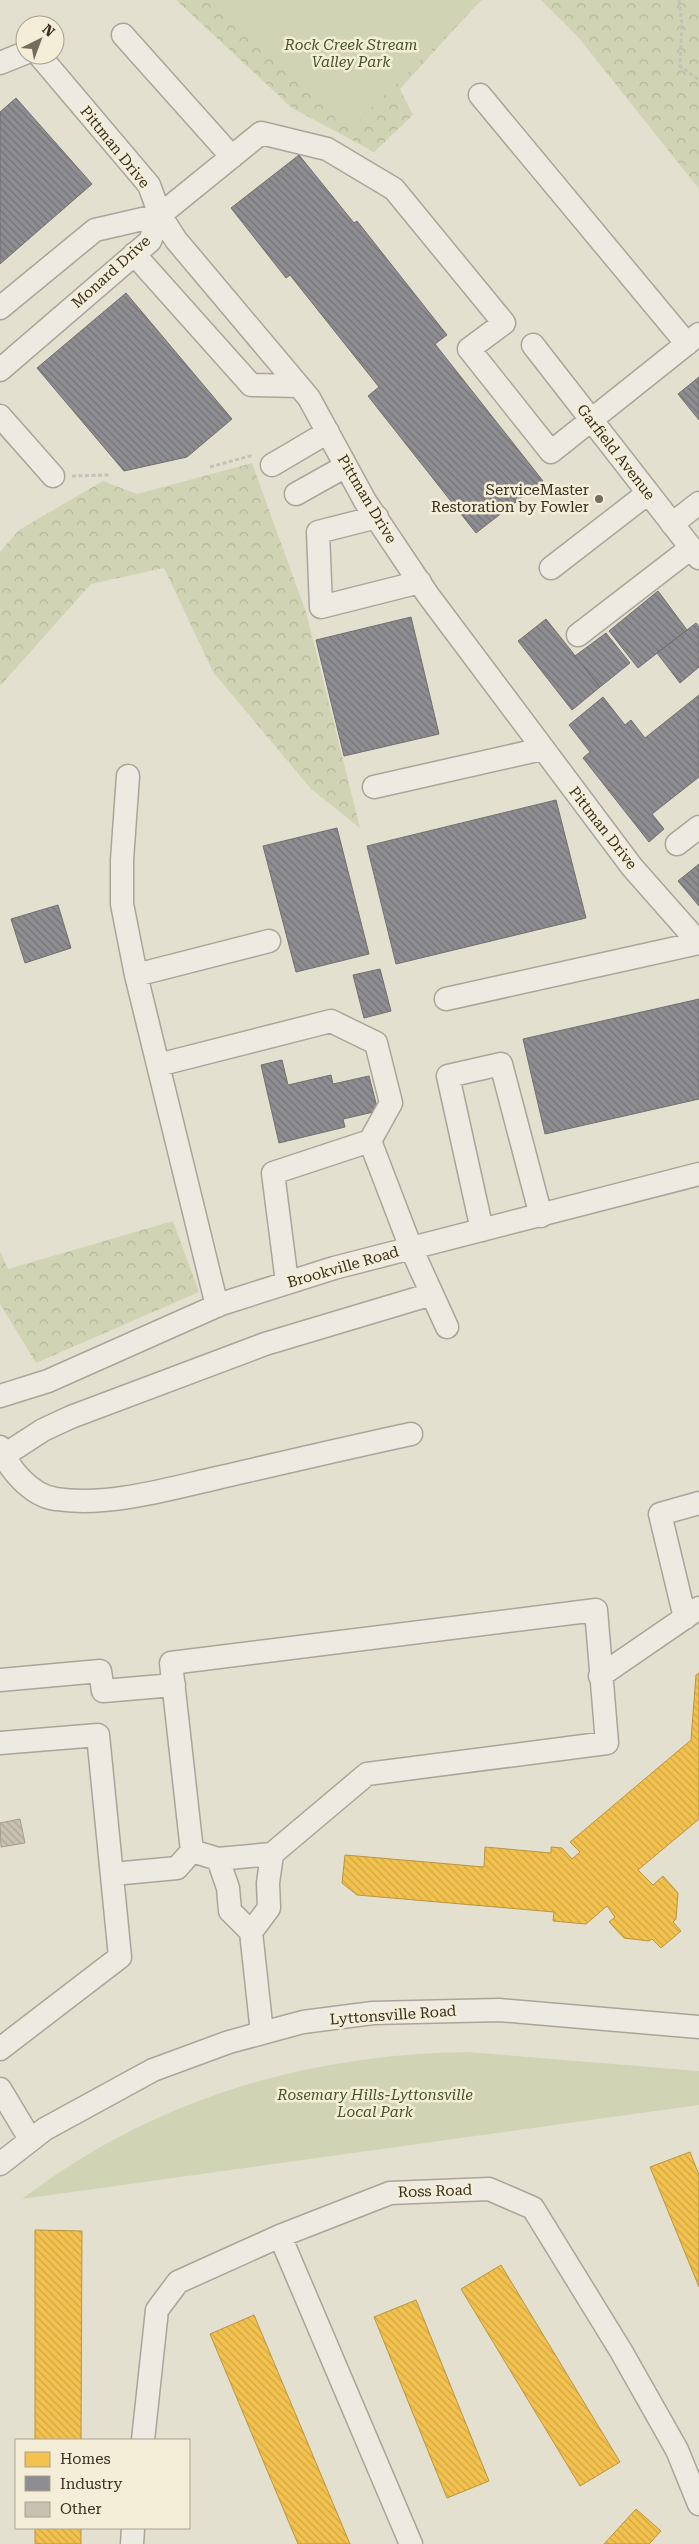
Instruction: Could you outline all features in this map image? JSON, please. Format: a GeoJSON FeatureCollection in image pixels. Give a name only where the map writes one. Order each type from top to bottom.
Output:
{"type":"FeatureCollection","features":[{"type":"Feature","properties":{"kind":"street"},"geometry":{"type":"LineString","coordinates":[[123,35],[232,157]]}},
{"type":"Feature","properties":{"kind":"street"},"geometry":{"type":"LineString","coordinates":[[0,63],[15,57]]}},
{"type":"Feature","properties":{"kind":"street","name":"Pittman Drive"},"geometry":{"type":"LineString","coordinates":[[47,65],[149,185],[160,215],[176,240],[309,398],[346,466],[420,582],[632,867],[699,943]]}},
{"type":"Feature","properties":{"kind":"street"},"geometry":{"type":"LineString","coordinates":[[160,215],[261,133],[327,149],[394,189],[504,322],[469,349],[551,452],[693,339],[480,95]]}},
{"type":"Feature","properties":{"kind":"street","name":"Monard Drive"},"geometry":{"type":"LineString","coordinates":[[0,370],[150,240],[160,215]]}},
{"type":"Feature","properties":{"kind":"street","name":"Monard Drive"},"geometry":{"type":"LineString","coordinates":[[0,308],[95,230],[160,215]]}},
{"type":"Feature","properties":{"kind":"street"},"geometry":{"type":"LineString","coordinates":[[134,254],[251,386],[299,386]]}},
{"type":"Feature","properties":{"kind":"street","name":"Garfield Avenue"},"geometry":{"type":"LineString","coordinates":[[533,345],[695,553]]}},
{"type":"Feature","properties":{"kind":"street"},"geometry":{"type":"LineString","coordinates":[[0,416],[53,476]]}},
{"type":"Feature","properties":{"kind":"street"},"geometry":{"type":"LineString","coordinates":[[272,465],[328,432]]}},
{"type":"Feature","properties":{"kind":"street"},"geometry":{"type":"LineString","coordinates":[[296,494],[346,466]]}},
{"type":"Feature","properties":{"kind":"street"},"geometry":{"type":"LineString","coordinates":[[551,568],[648,493]]}},
{"type":"Feature","properties":{"kind":"street"},"geometry":{"type":"LineString","coordinates":[[672,524],[699,503]]}},
{"type":"Feature","properties":{"kind":"street"},"geometry":{"type":"LineString","coordinates":[[377,517],[318,532],[320,606],[420,582]]}},
{"type":"Feature","properties":{"kind":"street"},"geometry":{"type":"LineString","coordinates":[[578,635],[695,553]]}},
{"type":"Feature","properties":{"kind":"street"},"geometry":{"type":"LineString","coordinates":[[374,787],[542,748]]}},
{"type":"Feature","properties":{"kind":"street"},"geometry":{"type":"LineString","coordinates":[[128,776],[122,860],[122,904],[136,975],[217,1306]]}},
{"type":"Feature","properties":{"kind":"street"},"geometry":{"type":"LineString","coordinates":[[677,844],[699,827]]}},
{"type":"Feature","properties":{"kind":"street"},"geometry":{"type":"LineString","coordinates":[[136,975],[269,941]]}},
{"type":"Feature","properties":{"kind":"street"},"geometry":{"type":"LineString","coordinates":[[446,999],[699,943]]}},
{"type":"Feature","properties":{"kind":"street"},"geometry":{"type":"LineString","coordinates":[[158,1065],[331,1022],[376,1043],[390,1103],[370,1141],[273,1173],[287,1282]]}},
{"type":"Feature","properties":{"kind":"street"},"geometry":{"type":"LineString","coordinates":[[482,1230],[448,1076],[501,1064],[540,1216]]}},
{"type":"Feature","properties":{"kind":"street"},"geometry":{"type":"LineString","coordinates":[[370,1141],[411,1248],[448,1327]]}},
{"type":"Feature","properties":{"kind":"street","name":"Brookville Road"},"geometry":{"type":"LineString","coordinates":[[0,1395],[48,1381],[217,1306],[287,1282],[699,1174]]}},
{"type":"Feature","properties":{"kind":"street"},"geometry":{"type":"LineString","coordinates":[[411,1434],[188,1484],[96,1502],[54,1499],[23,1483],[1,1454],[43,1430],[71,1417],[265,1344],[432,1294]]}},
{"type":"Feature","properties":{"kind":"street"},"geometry":{"type":"LineString","coordinates":[[600,1676],[692,1613],[660,1514],[699,1503]]}},
{"type":"Feature","properties":{"kind":"street"},"geometry":{"type":"LineString","coordinates":[[113,1874],[177,1868],[192,1852],[171,1663],[596,1610],[607,1744],[367,1774],[272,1854],[218,1859],[192,1852]]}},
{"type":"Feature","properties":{"kind":"street"},"geometry":{"type":"LineString","coordinates":[[0,1680],[100,1671],[103,1692],[174,1685]]}},
{"type":"Feature","properties":{"kind":"street"},"geometry":{"type":"LineString","coordinates":[[0,1742],[98,1734],[120,1956],[0,2049]]}},
{"type":"Feature","properties":{"kind":"street"},"geometry":{"type":"LineString","coordinates":[[251,1932],[269,1908],[268,1883],[272,1854]]}},
{"type":"Feature","properties":{"kind":"street"},"geometry":{"type":"LineString","coordinates":[[218,1859],[228,1888],[230,1911],[251,1932],[262,2033]]}},
{"type":"Feature","properties":{"kind":"street","name":"Lyttonsville Road"},"geometry":{"type":"LineString","coordinates":[[0,2164],[45,2129],[153,2070],[229,2042],[303,2022],[373,2013],[499,2010],[699,2026]]}},
{"type":"Feature","properties":{"kind":"street"},"geometry":{"type":"LineString","coordinates":[[0,2089],[30,2139]]}},
{"type":"Feature","properties":{"kind":"street","name":"Ross Road"},"geometry":{"type":"LineString","coordinates":[[143,2439],[157,2310],[178,2282],[280,2236],[390,2193],[488,2189],[533,2208],[621,2351],[677,2450],[699,2504]]}},
{"type":"Feature","properties":{"kind":"street"},"geometry":{"type":"LineString","coordinates":[[280,2236],[411,2544]]}},
{"type":"Feature","properties":{"kind":"street"},"geometry":{"type":"LineString","coordinates":[[132,2544],[133,2529]]}},
{"type":"Feature","properties":{"kind":"path"},"geometry":{"type":"LineString","coordinates":[[679,0],[682,24],[680,66],[699,80]]}},
{"type":"Feature","properties":{"kind":"path"},"geometry":{"type":"LineString","coordinates":[[210,467],[250,456],[272,465]]}},
{"type":"Feature","properties":{"kind":"path"},"geometry":{"type":"LineString","coordinates":[[53,476],[109,475]]}},
{"type":"Feature","properties":{"kind":"green space","name":"Rock Creek Stream Valley Park"},"geometry":{"type":"Polygon","coordinates":[[[176,0],[481,0],[400,89],[413,115],[374,152],[292,108],[176,0]]]}},
{"type":"Feature","properties":{"kind":"green space","name":"Rock Creek Stream Valley Park"},"geometry":{"type":"Polygon","coordinates":[[[210,0],[482,0],[353,126],[210,0]]]}},
{"type":"Feature","properties":{"kind":"green space"},"geometry":{"type":"Polygon","coordinates":[[[541,0],[699,0],[699,189],[578,37],[541,0]]]}},
{"type":"Feature","properties":{"kind":"green space"},"geometry":{"type":"Polygon","coordinates":[[[252,463],[306,612],[360,828],[311,789],[213,672],[164,568],[91,584],[0,686],[0,552],[19,530],[103,481],[137,494],[252,463]]]}},
{"type":"Feature","properties":{"kind":"green space"},"geometry":{"type":"Polygon","coordinates":[[[173,1221],[199,1292],[36,1363],[0,1304],[0,1251],[8,1269],[173,1221]]]}},
{"type":"Feature","properties":{"kind":"green space","name":"Rosemary Hills-Lyttonsville Local Park"},"geometry":{"type":"Polygon","coordinates":[[[469,2052],[699,2071],[699,2105],[22,2199],[72,2164],[124,2134],[178,2109],[234,2089],[290,2073],[349,2062],[408,2055],[469,2052]]]}},
{"type":"Feature","properties":{"kind":"building: Homes"},"geometry":{"type":"Polygon","coordinates":[[[699,1673],[699,1819],[638,1870],[653,1885],[663,1876],[678,1893],[676,1919],[673,1922],[681,1931],[661,1948],[652,1939],[649,1941],[624,1938],[609,1922],[615,1917],[607,1906],[586,1924],[553,1921],[554,1912],[357,1895],[342,1883],[345,1855],[484,1867],[485,1847],[551,1853],[551,1847],[562,1848],[572,1859],[580,1852],[570,1842],[691,1740],[696,1675],[699,1673]]]}},
{"type":"Feature","properties":{"kind":"building: Homes"},"geometry":{"type":"Polygon","coordinates":[[[690,2152],[699,2175],[699,2287],[650,2167],[690,2152]]]}},
{"type":"Feature","properties":{"kind":"building: Homes"},"geometry":{"type":"Polygon","coordinates":[[[35,2230],[82,2231],[81,2439],[35,2439],[35,2230]]]}},
{"type":"Feature","properties":{"kind":"building: Homes"},"geometry":{"type":"Polygon","coordinates":[[[501,2265],[620,2462],[580,2486],[461,2289],[501,2265]]]}},
{"type":"Feature","properties":{"kind":"building: Homes"},"geometry":{"type":"Polygon","coordinates":[[[416,2300],[489,2481],[447,2498],[374,2317],[416,2300]]]}},
{"type":"Feature","properties":{"kind":"building: Homes"},"geometry":{"type":"Polygon","coordinates":[[[254,2315],[350,2544],[298,2544],[210,2334],[254,2315]]]}},
{"type":"Feature","properties":{"kind":"building: Homes"},"geometry":{"type":"Polygon","coordinates":[[[636,2509],[661,2531],[649,2544],[604,2544],[636,2509]]]}},
{"type":"Feature","properties":{"kind":"building: Homes"},"geometry":{"type":"Polygon","coordinates":[[[35,2529],[81,2529],[81,2544],[35,2544],[35,2529]]]}},
{"type":"Feature","properties":{"kind":"building: Industry"},"geometry":{"type":"Polygon","coordinates":[[[16,98],[92,184],[0,264],[0,112],[16,98]]]}},
{"type":"Feature","properties":{"kind":"building: Industry"},"geometry":{"type":"Polygon","coordinates":[[[299,155],[354,223],[357,221],[447,335],[435,344],[543,481],[476,533],[368,396],[379,387],[290,275],[286,278],[231,208],[299,155]]]}},
{"type":"Feature","properties":{"kind":"building: Industry"},"geometry":{"type":"Polygon","coordinates":[[[126,293],[232,419],[187,457],[124,471],[37,368],[126,293]]]}},
{"type":"Feature","properties":{"kind":"building: Industry"},"geometry":{"type":"Polygon","coordinates":[[[699,377],[699,420],[678,394],[699,377]]]}},
{"type":"Feature","properties":{"kind":"building: Industry"},"geometry":{"type":"Polygon","coordinates":[[[658,591],[687,630],[638,668],[609,631],[658,591]]]}},
{"type":"Feature","properties":{"kind":"building: Industry"},"geometry":{"type":"Polygon","coordinates":[[[411,617],[439,734],[344,756],[316,640],[411,617]]]}},
{"type":"Feature","properties":{"kind":"building: Industry"},"geometry":{"type":"Polygon","coordinates":[[[546,619],[600,687],[572,710],[518,641],[546,619]]]}},
{"type":"Feature","properties":{"kind":"building: Industry"},"geometry":{"type":"Polygon","coordinates":[[[696,623],[699,627],[699,667],[680,683],[657,653],[696,623]]]}},
{"type":"Feature","properties":{"kind":"building: Industry"},"geometry":{"type":"Polygon","coordinates":[[[606,633],[630,663],[600,687],[575,656],[606,633]]]}},
{"type":"Feature","properties":{"kind":"building: Industry"},"geometry":{"type":"Polygon","coordinates":[[[699,695],[699,777],[652,814],[664,829],[649,842],[583,758],[590,752],[569,725],[603,697],[625,725],[631,720],[645,738],[699,695]]]}},
{"type":"Feature","properties":{"kind":"building: Industry"},"geometry":{"type":"Polygon","coordinates":[[[556,800],[586,918],[396,964],[367,846],[556,800]]]}},
{"type":"Feature","properties":{"kind":"building: Industry"},"geometry":{"type":"Polygon","coordinates":[[[337,828],[369,954],[296,972],[263,846],[337,828]]]}},
{"type":"Feature","properties":{"kind":"building: Industry"},"geometry":{"type":"Polygon","coordinates":[[[699,864],[699,906],[678,881],[699,864]]]}},
{"type":"Feature","properties":{"kind":"building: Industry"},"geometry":{"type":"Polygon","coordinates":[[[58,905],[71,948],[25,963],[11,919],[58,905]]]}},
{"type":"Feature","properties":{"kind":"building: Industry"},"geometry":{"type":"Polygon","coordinates":[[[380,969],[391,1011],[364,1018],[353,975],[380,969]]]}},
{"type":"Feature","properties":{"kind":"building: Industry"},"geometry":{"type":"Polygon","coordinates":[[[699,999],[699,1099],[545,1134],[523,1039],[699,999]]]}},
{"type":"Feature","properties":{"kind":"building: Industry"},"geometry":{"type":"Polygon","coordinates":[[[282,1060],[288,1085],[331,1075],[333,1084],[369,1076],[378,1111],[343,1119],[345,1127],[279,1143],[261,1065],[282,1060]]]}},
{"type":"Feature","properties":{"kind":"building: Other"},"geometry":{"type":"Polygon","coordinates":[[[20,1819],[25,1843],[1,1847],[0,1823],[20,1819]]]}},
{"type":"Feature","properties":{"kind":"place","name":"ServiceMaster Restoration by Fowler"},"geometry":{"type":"Point","coordinates":[599,499]}}]}
